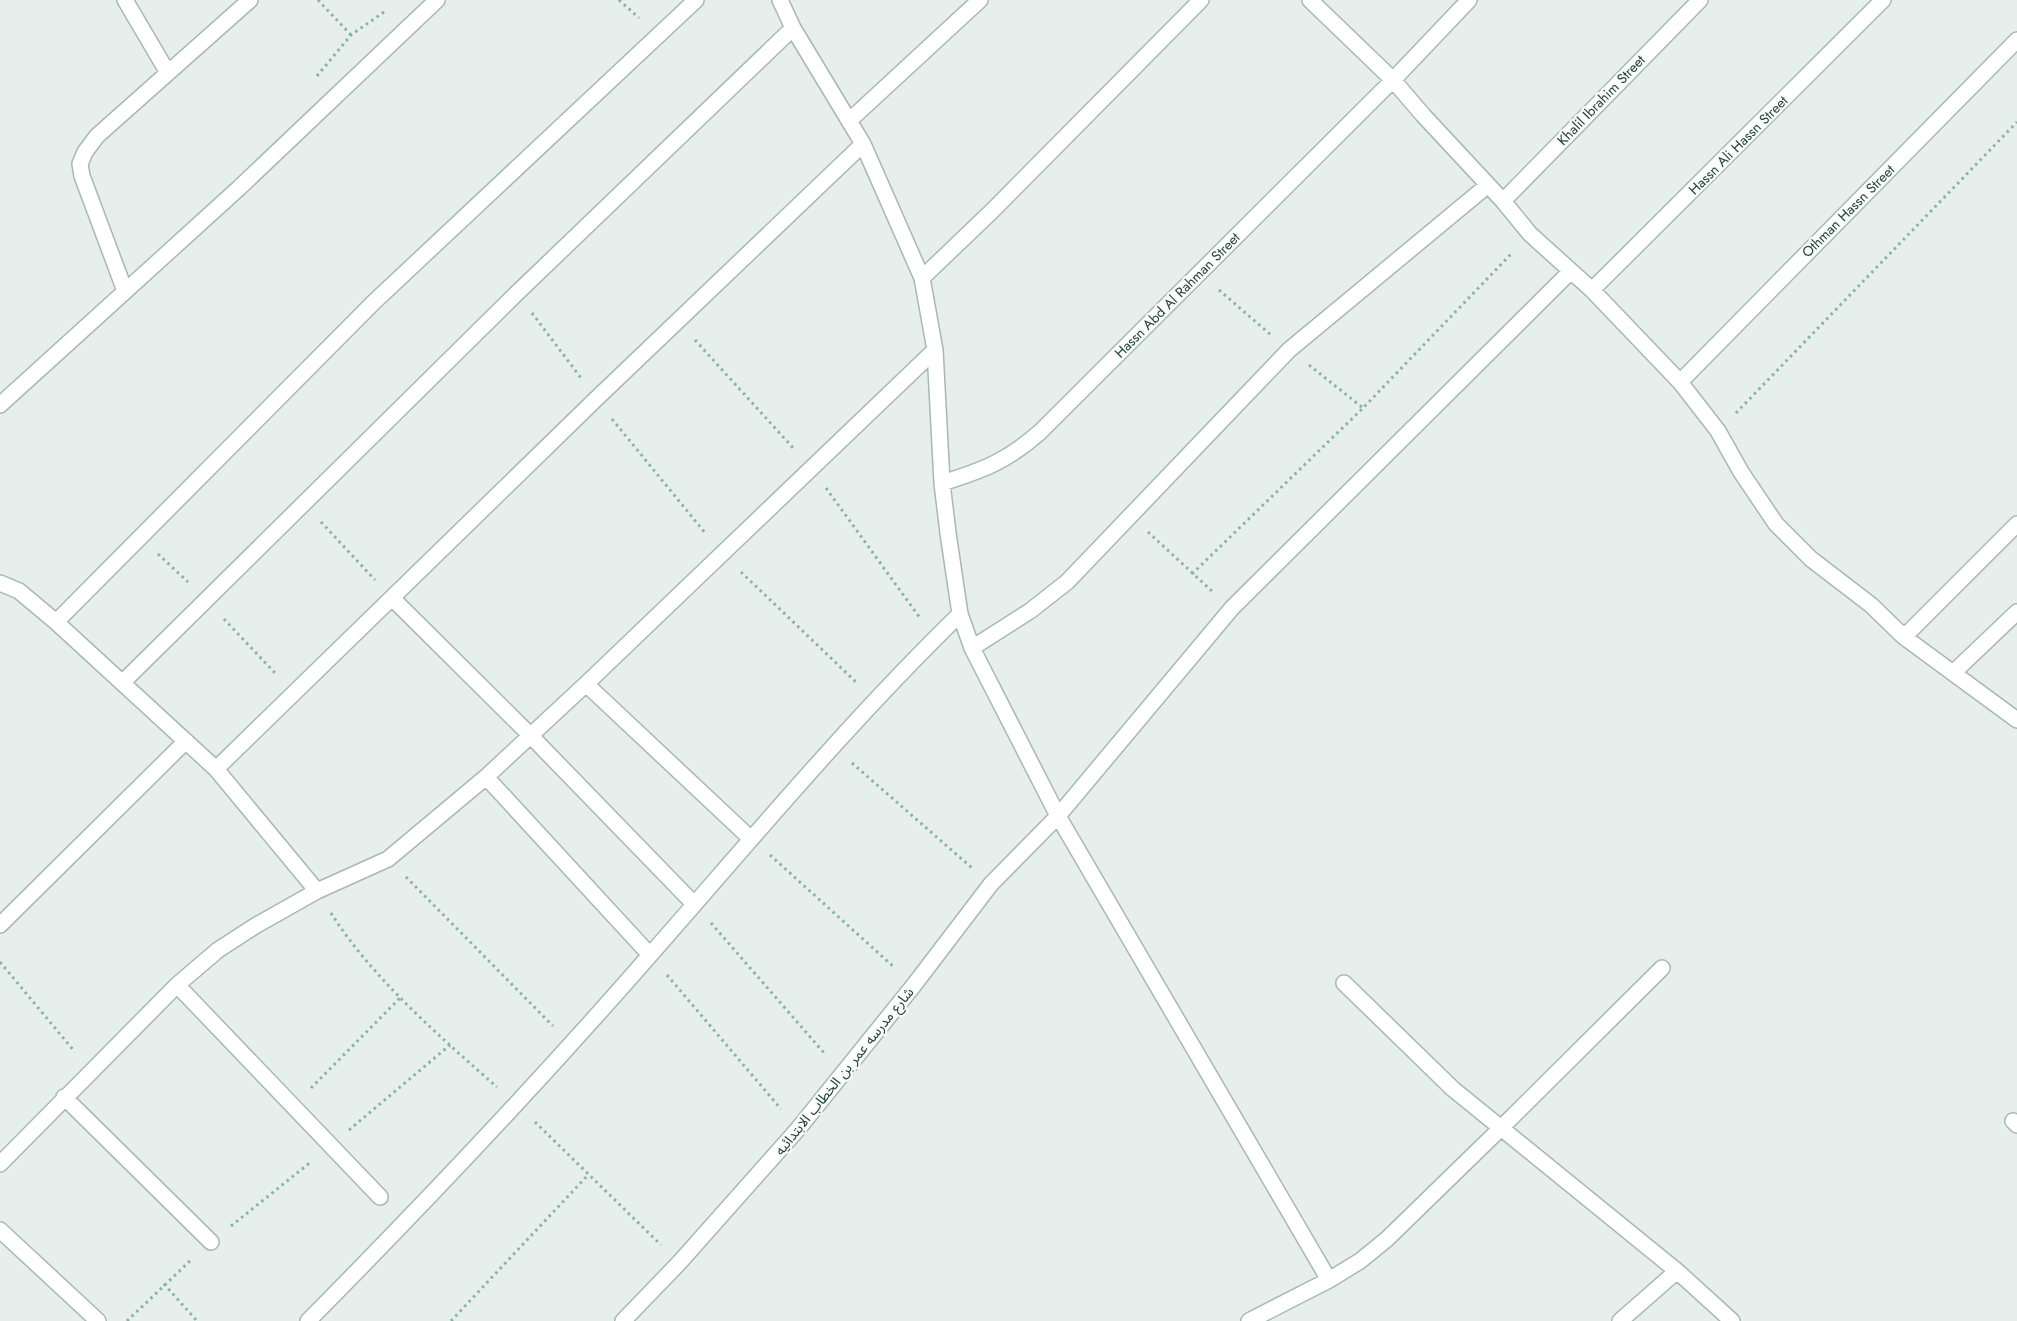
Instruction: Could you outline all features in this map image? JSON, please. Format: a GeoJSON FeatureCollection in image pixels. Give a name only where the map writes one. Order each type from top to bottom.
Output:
{"type":"FeatureCollection","features":[{"type":"Feature","properties":{"kind":"street"},"geometry":{"type":"LineString","coordinates":[[125,0],[168,72]]}},
{"type":"Feature","properties":{"kind":"street"},"geometry":{"type":"LineString","coordinates":[[125,291],[82,176],[80,164],[85,152],[97,136],[250,0]]}},
{"type":"Feature","properties":{"kind":"street"},"geometry":{"type":"LineString","coordinates":[[0,406],[239,188],[437,0]]}},
{"type":"Feature","properties":{"kind":"street"},"geometry":{"type":"LineString","coordinates":[[56,622],[139,536],[374,302],[696,0]]}},
{"type":"Feature","properties":{"kind":"street"},"geometry":{"type":"LineString","coordinates":[[780,0],[793,28],[863,144],[922,278],[935,350],[942,482],[960,614],[972,648],[1058,816],[1329,1280]]}},
{"type":"Feature","properties":{"kind":"street"},"geometry":{"type":"LineString","coordinates":[[850,120],[980,0]]}},
{"type":"Feature","properties":{"kind":"street"},"geometry":{"type":"LineString","coordinates":[[922,278],[991,212],[1201,0]]}},
{"type":"Feature","properties":{"kind":"street"},"geometry":{"type":"LineString","coordinates":[[1310,0],[1393,80],[1423,115],[1503,200],[1530,234],[1592,290],[1680,382],[1718,431],[1741,472],[1776,524],[1811,559],[1870,605],[1904,637],[2017,720]]}},
{"type":"Feature","properties":{"kind":"street","name":"Hassn Abd Al Rahman Street"},"geometry":{"type":"LineString","coordinates":[[942,482],[980,471],[1002,461],[1022,448],[1393,80],[1469,0]]}},
{"type":"Feature","properties":{"kind":"street","name":"Khalil Ibrahim Street"},"geometry":{"type":"LineString","coordinates":[[1503,200],[1700,0]]}},
{"type":"Feature","properties":{"kind":"street","name":"Hassn Ali Hassn Street"},"geometry":{"type":"LineString","coordinates":[[1592,290],[1884,0]]}},
{"type":"Feature","properties":{"kind":"street"},"geometry":{"type":"LineString","coordinates":[[123,682],[303,502],[517,293],[793,28]]}},
{"type":"Feature","properties":{"kind":"street","name":"Othman Hassn Street"},"geometry":{"type":"LineString","coordinates":[[1680,382],[2017,40]]}},
{"type":"Feature","properties":{"kind":"street"},"geometry":{"type":"LineString","coordinates":[[216,768],[596,399],[863,144]]}},
{"type":"Feature","properties":{"kind":"street"},"geometry":{"type":"LineString","coordinates":[[972,648],[1030,611],[1068,582],[1289,350],[1488,185]]}},
{"type":"Feature","properties":{"kind":"street","name":"شارع مدرسه عمر بن الخطاب الابتدائيه"},"geometry":{"type":"LineString","coordinates":[[624,1321],[679,1263],[798,1129],[844,1075],[991,884],[1058,816],[1232,608],[1571,271]]}},
{"type":"Feature","properties":{"kind":"street"},"geometry":{"type":"LineString","coordinates":[[0,1164],[64,1097],[177,985],[218,950],[255,926],[317,891],[388,859],[486,777],[723,555],[935,350]]}},
{"type":"Feature","properties":{"kind":"street"},"geometry":{"type":"LineString","coordinates":[[1904,637],[2017,524]]}},
{"type":"Feature","properties":{"kind":"street"},"geometry":{"type":"LineString","coordinates":[[0,583],[18,591],[56,622],[216,768],[317,891]]}},
{"type":"Feature","properties":{"kind":"street"},"geometry":{"type":"LineString","coordinates":[[392,598],[530,735],[694,904]]}},
{"type":"Feature","properties":{"kind":"street"},"geometry":{"type":"LineString","coordinates":[[1953,673],[2017,612]]}},
{"type":"Feature","properties":{"kind":"street"},"geometry":{"type":"LineString","coordinates":[[308,1321],[406,1222],[516,1104],[650,955],[750,838],[935,638],[960,614]]}},
{"type":"Feature","properties":{"kind":"street"},"geometry":{"type":"LineString","coordinates":[[586,684],[750,838]]}},
{"type":"Feature","properties":{"kind":"street"},"geometry":{"type":"LineString","coordinates":[[0,925],[186,741]]}},
{"type":"Feature","properties":{"kind":"street"},"geometry":{"type":"LineString","coordinates":[[486,777],[650,955]]}},
{"type":"Feature","properties":{"kind":"street"},"geometry":{"type":"LineString","coordinates":[[1249,1321],[1329,1280],[1360,1260],[1387,1239],[1662,968]]}},
{"type":"Feature","properties":{"kind":"street"},"geometry":{"type":"LineString","coordinates":[[1344,983],[1453,1089],[1677,1271],[1732,1321]]}},
{"type":"Feature","properties":{"kind":"street"},"geometry":{"type":"LineString","coordinates":[[177,985],[380,1197]]}},
{"type":"Feature","properties":{"kind":"street"},"geometry":{"type":"LineString","coordinates":[[64,1097],[211,1242]]}},
{"type":"Feature","properties":{"kind":"street"},"geometry":{"type":"LineString","coordinates":[[0,1230],[98,1321]]}},
{"type":"Feature","properties":{"kind":"street"},"geometry":{"type":"LineString","coordinates":[[1620,1321],[1677,1271]]}},
{"type":"Feature","properties":{"kind":"path"},"geometry":{"type":"LineString","coordinates":[[318,0],[351,35],[387,10]]}},
{"type":"Feature","properties":{"kind":"path"},"geometry":{"type":"LineString","coordinates":[[1718,431],[2017,122]]}},
{"type":"Feature","properties":{"kind":"path"},"geometry":{"type":"LineString","coordinates":[[1131,516],[1192,574],[1364,408],[1530,234]]}},
{"type":"Feature","properties":{"kind":"path"},"geometry":{"type":"LineString","coordinates":[[1198,272],[1289,350],[1364,408]]}},
{"type":"Feature","properties":{"kind":"path"},"geometry":{"type":"LineString","coordinates":[[517,293],[596,399],[723,555],[876,701]]}},
{"type":"Feature","properties":{"kind":"path"},"geometry":{"type":"LineString","coordinates":[[678,321],[812,469],[935,638]]}},
{"type":"Feature","properties":{"kind":"path"},"geometry":{"type":"LineString","coordinates":[[303,502],[392,598]]}},
{"type":"Feature","properties":{"kind":"path"},"geometry":{"type":"LineString","coordinates":[[139,536],[206,600],[293,692]]}},
{"type":"Feature","properties":{"kind":"path"},"geometry":{"type":"LineString","coordinates":[[833,747],[991,884]]}},
{"type":"Feature","properties":{"kind":"path"},"geometry":{"type":"LineString","coordinates":[[750,838],[914,985]]}},
{"type":"Feature","properties":{"kind":"path"},"geometry":{"type":"LineString","coordinates":[[388,859],[570,1043]]}},
{"type":"Feature","properties":{"kind":"path"},"geometry":{"type":"LineString","coordinates":[[317,891],[344,933],[400,998],[516,1104],[679,1263]]}},
{"type":"Feature","properties":{"kind":"path"},"geometry":{"type":"LineString","coordinates":[[694,904],[844,1075]]}},
{"type":"Feature","properties":{"kind":"path"},"geometry":{"type":"LineString","coordinates":[[650,955],[798,1129]]}},
{"type":"Feature","properties":{"kind":"path"},"geometry":{"type":"LineString","coordinates":[[0,962],[91,1070]]}},
{"type":"Feature","properties":{"kind":"path"},"geometry":{"type":"LineString","coordinates":[[293,1106],[400,998]]}},
{"type":"Feature","properties":{"kind":"path"},"geometry":{"type":"LineString","coordinates":[[127,1321],[164,1284],[211,1242],[330,1146],[450,1045]]}},
{"type":"Feature","properties":{"kind":"path"},"geometry":{"type":"LineString","coordinates":[[451,1321],[588,1175]]}},
{"type":"Feature","properties":{"kind":"path"},"geometry":{"type":"LineString","coordinates":[[164,1284],[196,1321]]}}]}
